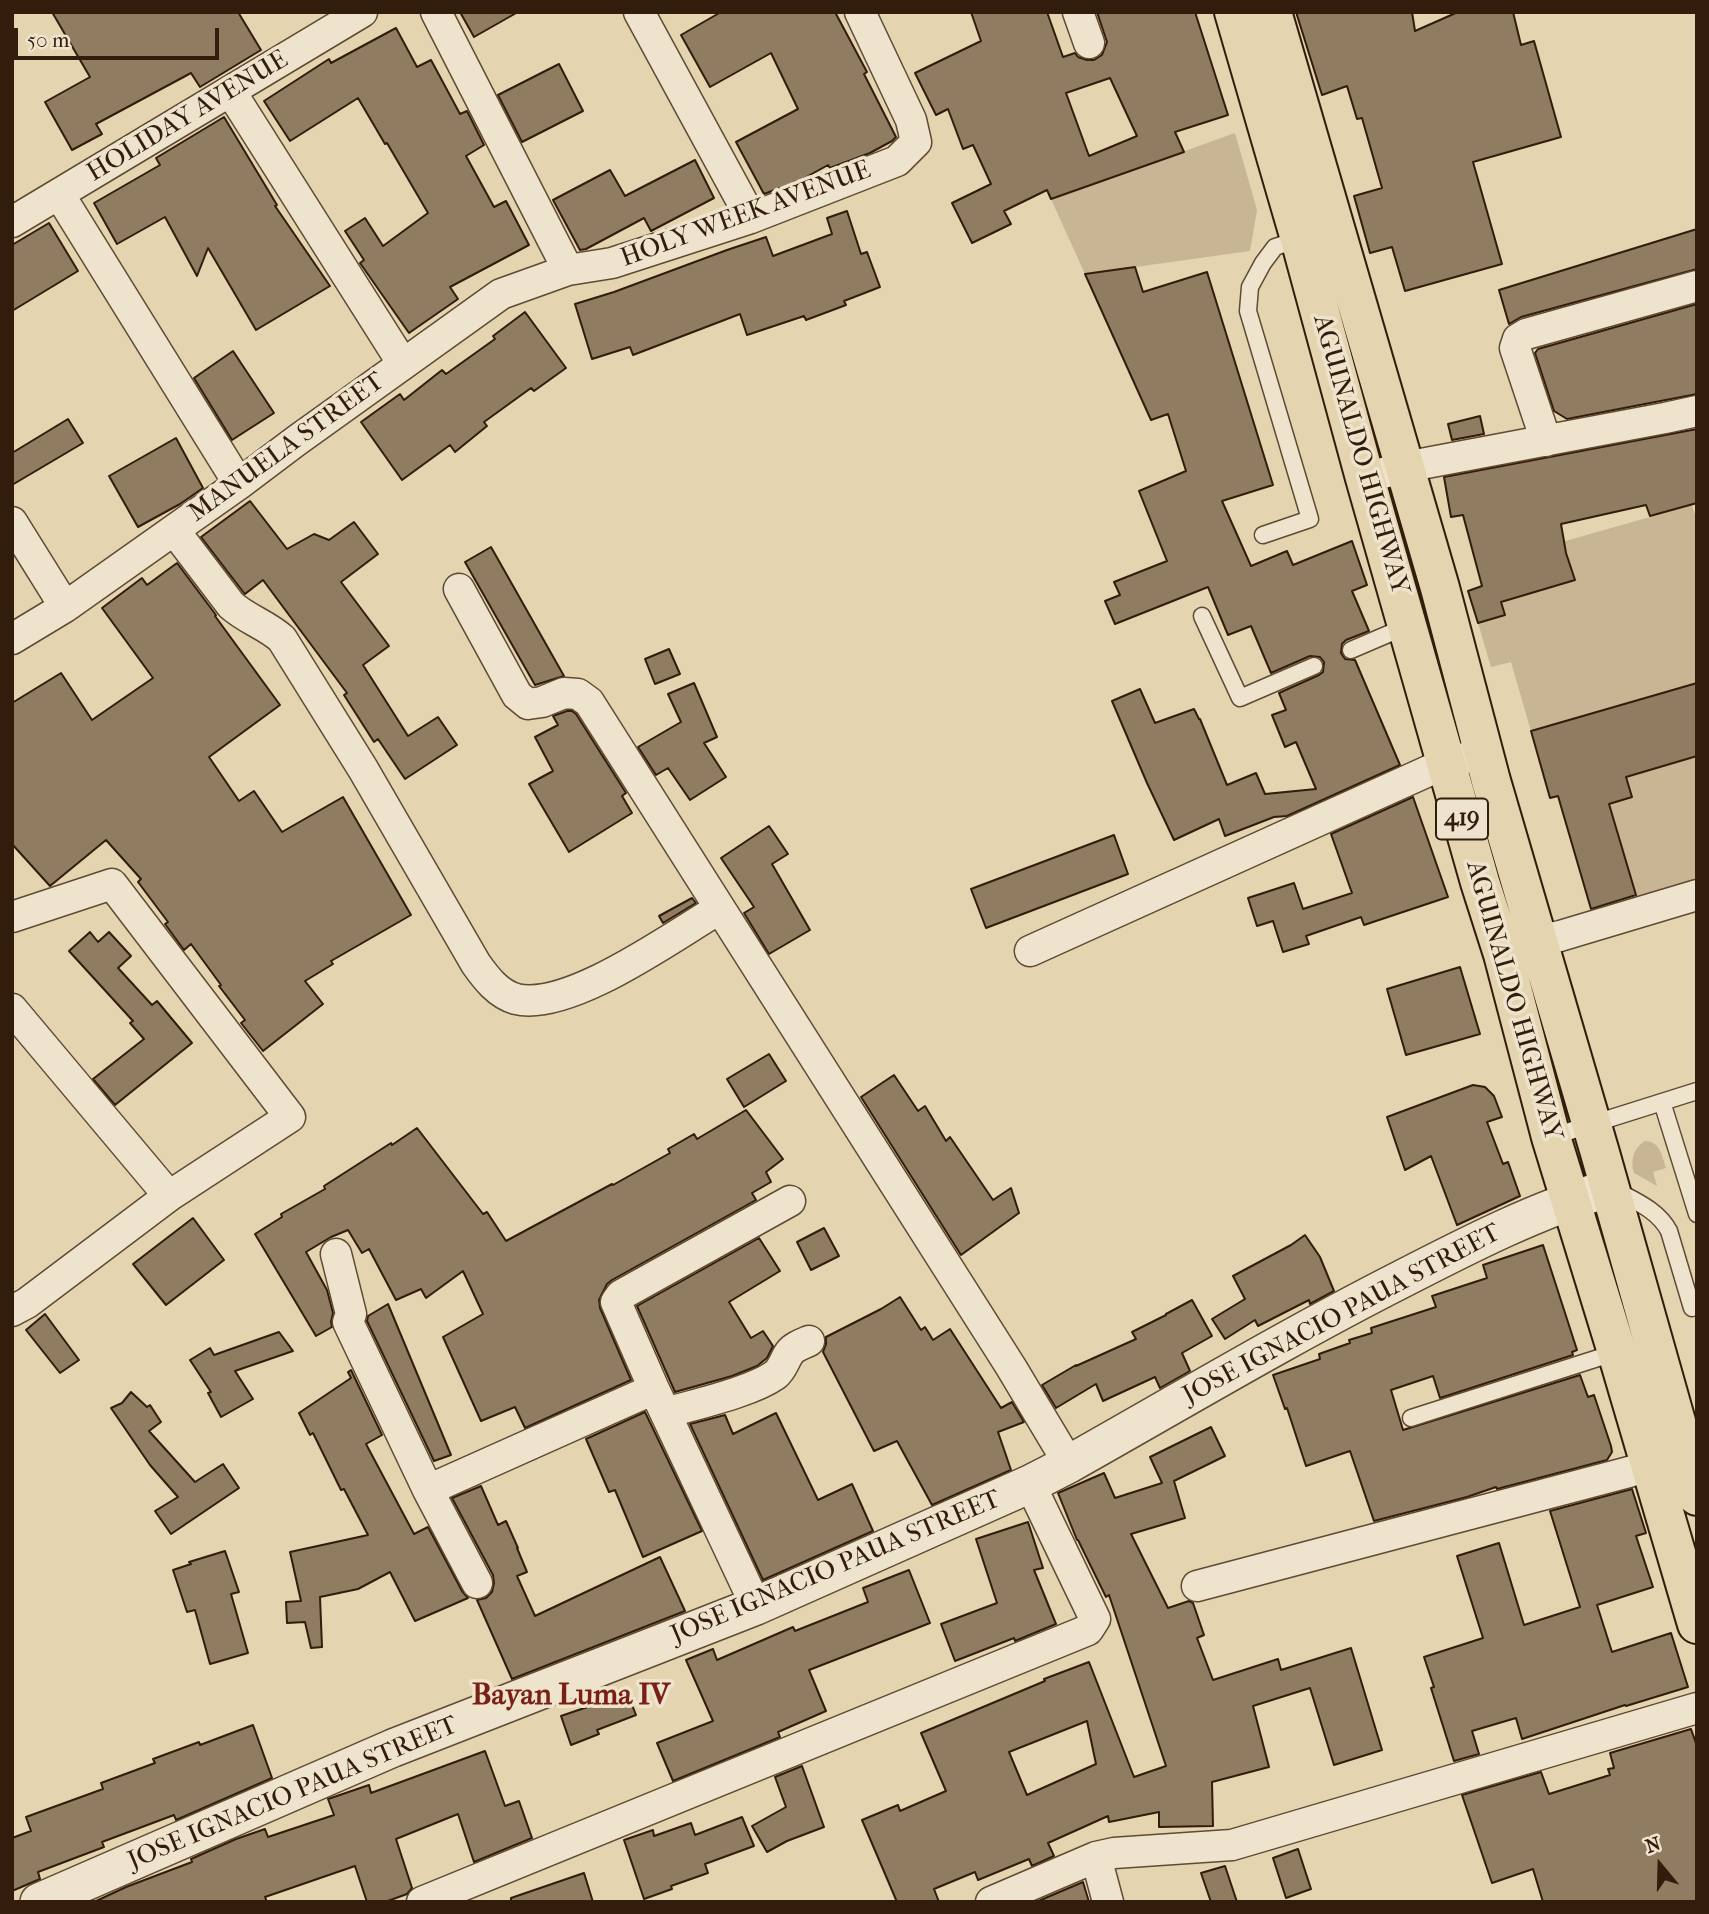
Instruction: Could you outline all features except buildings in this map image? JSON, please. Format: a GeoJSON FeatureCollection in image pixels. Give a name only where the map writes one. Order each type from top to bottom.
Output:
{"type":"FeatureCollection","features":[{"type":"Feature","properties":{"kind":"highway","name":"AGUINALDO HIGHWAY"},"geometry":{"type":"LineString","coordinates":[[1234,12],[1480,882],[1520,947],[1591,1124],[1610,1188],[1668,1459],[1697,1624]]}},
{"type":"Feature","properties":{"kind":"highway","name":"AGUINALDO HIGHWAY"},"geometry":{"type":"LineString","coordinates":[[1272,12],[1440,588],[1483,753],[1520,947],[1551,1137],[1569,1200],[1617,1352],[1668,1459],[1697,1496]]}},
{"type":"Feature","properties":{"kind":"street","name":"HOLIDAY AVENUE"},"geometry":{"type":"LineString","coordinates":[[12,222],[362,12]]}},
{"type":"Feature","properties":{"kind":"street"},"geometry":{"type":"LineString","coordinates":[[436,12],[568,270]]}},
{"type":"Feature","properties":{"kind":"street"},"geometry":{"type":"LineString","coordinates":[[639,12],[751,218]]}},
{"type":"Feature","properties":{"kind":"street","name":"HOLY WEEK AVENUE"},"geometry":{"type":"LineString","coordinates":[[568,270],[612,263],[751,218],[897,161],[916,142],[911,120],[860,12]]}},
{"type":"Feature","properties":{"kind":"street"},"geometry":{"type":"LineString","coordinates":[[1078,12],[1089,43]]}},
{"type":"Feature","properties":{"kind":"street"},"geometry":{"type":"LineString","coordinates":[[231,92],[403,364]]}},
{"type":"Feature","properties":{"kind":"street"},"geometry":{"type":"LineString","coordinates":[[59,194],[239,484]]}},
{"type":"Feature","properties":{"kind":"street","name":"MANUELA STREET"},"geometry":{"type":"LineString","coordinates":[[12,639],[65,607],[501,294],[568,270]]}},
{"type":"Feature","properties":{"kind":"street"},"geometry":{"type":"LineString","coordinates":[[1546,441],[1515,348],[1518,339],[1526,334],[1697,286]]}},
{"type":"Feature","properties":{"kind":"street"},"geometry":{"type":"LineString","coordinates":[[1365,478],[1405,467],[1697,411]]}},
{"type":"Feature","properties":{"kind":"street"},"geometry":{"type":"LineString","coordinates":[[12,522],[65,607]]}},
{"type":"Feature","properties":{"kind":"street"},"geometry":{"type":"LineString","coordinates":[[174,530],[231,605],[282,639],[363,769],[476,964],[494,986],[505,994],[516,999],[541,999],[579,988],[625,967],[719,909]]}},
{"type":"Feature","properties":{"kind":"street"},"geometry":{"type":"LineString","coordinates":[[459,589],[517,695],[528,704],[542,702],[564,693],[579,694],[589,702],[1011,1367],[1069,1464]]}},
{"type":"Feature","properties":{"kind":"street"},"geometry":{"type":"LineString","coordinates":[[1030,951],[1446,763],[1483,753]]}},
{"type":"Feature","properties":{"kind":"street"},"geometry":{"type":"LineString","coordinates":[[12,917],[112,884],[290,1118],[17,1298]]}},
{"type":"Feature","properties":{"kind":"street"},"geometry":{"type":"LineString","coordinates":[[1520,947],[1697,895]]}},
{"type":"Feature","properties":{"kind":"street"},"geometry":{"type":"LineString","coordinates":[[12,1009],[169,1196]]}},
{"type":"Feature","properties":{"kind":"street","name":"JOSE IGNACIO PAUA STREET"},"geometry":{"type":"LineString","coordinates":[[39,1902],[76,1895],[393,1748],[755,1606],[1030,1484],[1332,1315],[1485,1238],[1569,1200],[1610,1188]]}},
{"type":"Feature","properties":{"kind":"street"},"geometry":{"type":"LineString","coordinates":[[755,1606],[616,1302],[621,1295],[790,1201]]}},
{"type":"Feature","properties":{"kind":"street"},"geometry":{"type":"LineString","coordinates":[[336,1254],[351,1314],[348,1322],[428,1490],[477,1583]]}},
{"type":"Feature","properties":{"kind":"street"},"geometry":{"type":"LineString","coordinates":[[428,1490],[660,1401],[736,1392],[767,1380],[780,1371],[794,1349],[809,1341]]}},
{"type":"Feature","properties":{"kind":"street"},"geometry":{"type":"LineString","coordinates":[[1197,1586],[1668,1459]]}},
{"type":"Feature","properties":{"kind":"street"},"geometry":{"type":"LineString","coordinates":[[422,1902],[1088,1630],[1095,1619],[1030,1484]]}},
{"type":"Feature","properties":{"kind":"street"},"geometry":{"type":"LineString","coordinates":[[991,1902],[1096,1857],[1114,1853],[1232,1845],[1697,1708]]}},
{"type":"Feature","properties":{"kind":"street"},"geometry":{"type":"LineString","coordinates":[[1096,1857],[1108,1902]]}},
{"type":"Feature","properties":{"kind":"lane"},"geometry":{"type":"LineString","coordinates":[[1264,535],[1310,519],[1248,311],[1250,287],[1275,247],[1300,239]]}},
{"type":"Feature","properties":{"kind":"lane"},"geometry":{"type":"LineString","coordinates":[[1202,616],[1240,698],[1314,666]]}},
{"type":"Feature","properties":{"kind":"lane"},"geometry":{"type":"LineString","coordinates":[[1350,650],[1407,626]]}},
{"type":"Feature","properties":{"kind":"lane"},"geometry":{"type":"LineString","coordinates":[[1551,1137],[1697,1091]]}},
{"type":"Feature","properties":{"kind":"lane"},"geometry":{"type":"LineString","coordinates":[[1662,1102],[1697,1214]]}},
{"type":"Feature","properties":{"kind":"lane"},"geometry":{"type":"LineString","coordinates":[[1610,1188],[1659,1216],[1665,1223],[1692,1308]]}},
{"type":"Feature","properties":{"kind":"lane"},"geometry":{"type":"LineString","coordinates":[[1411,1418],[1617,1352]]}},
{"type":"Feature","properties":{"kind":"shaded area"},"geometry":{"type":"Polygon","coordinates":[[[1235,133],[1257,210],[1250,251],[1085,274],[1051,199],[1235,133]]]}},
{"type":"Feature","properties":{"kind":"shaded area"},"geometry":{"type":"Polygon","coordinates":[[[1692,505],[1697,522],[1697,683],[1531,731],[1511,662],[1491,667],[1478,623],[1504,615],[1501,602],[1559,585],[1548,546],[1692,505]]]}},
{"type":"Feature","properties":{"kind":"shaded area"},"geometry":{"type":"Polygon","coordinates":[[[1697,756],[1697,880],[1637,897],[1603,783],[1697,756]]]}},
{"type":"Feature","properties":{"kind":"shaded area"},"geometry":{"type":"Polygon","coordinates":[[[1645,1141],[1657,1146],[1666,1168],[1653,1172],[1657,1186],[1634,1173],[1634,1155],[1645,1141]]]}},
{"type":"Feature","properties":{"kind":"district","name":"Bayan Luma IV"},"geometry":{"type":"Point","coordinates":[571,1697]}}]}
